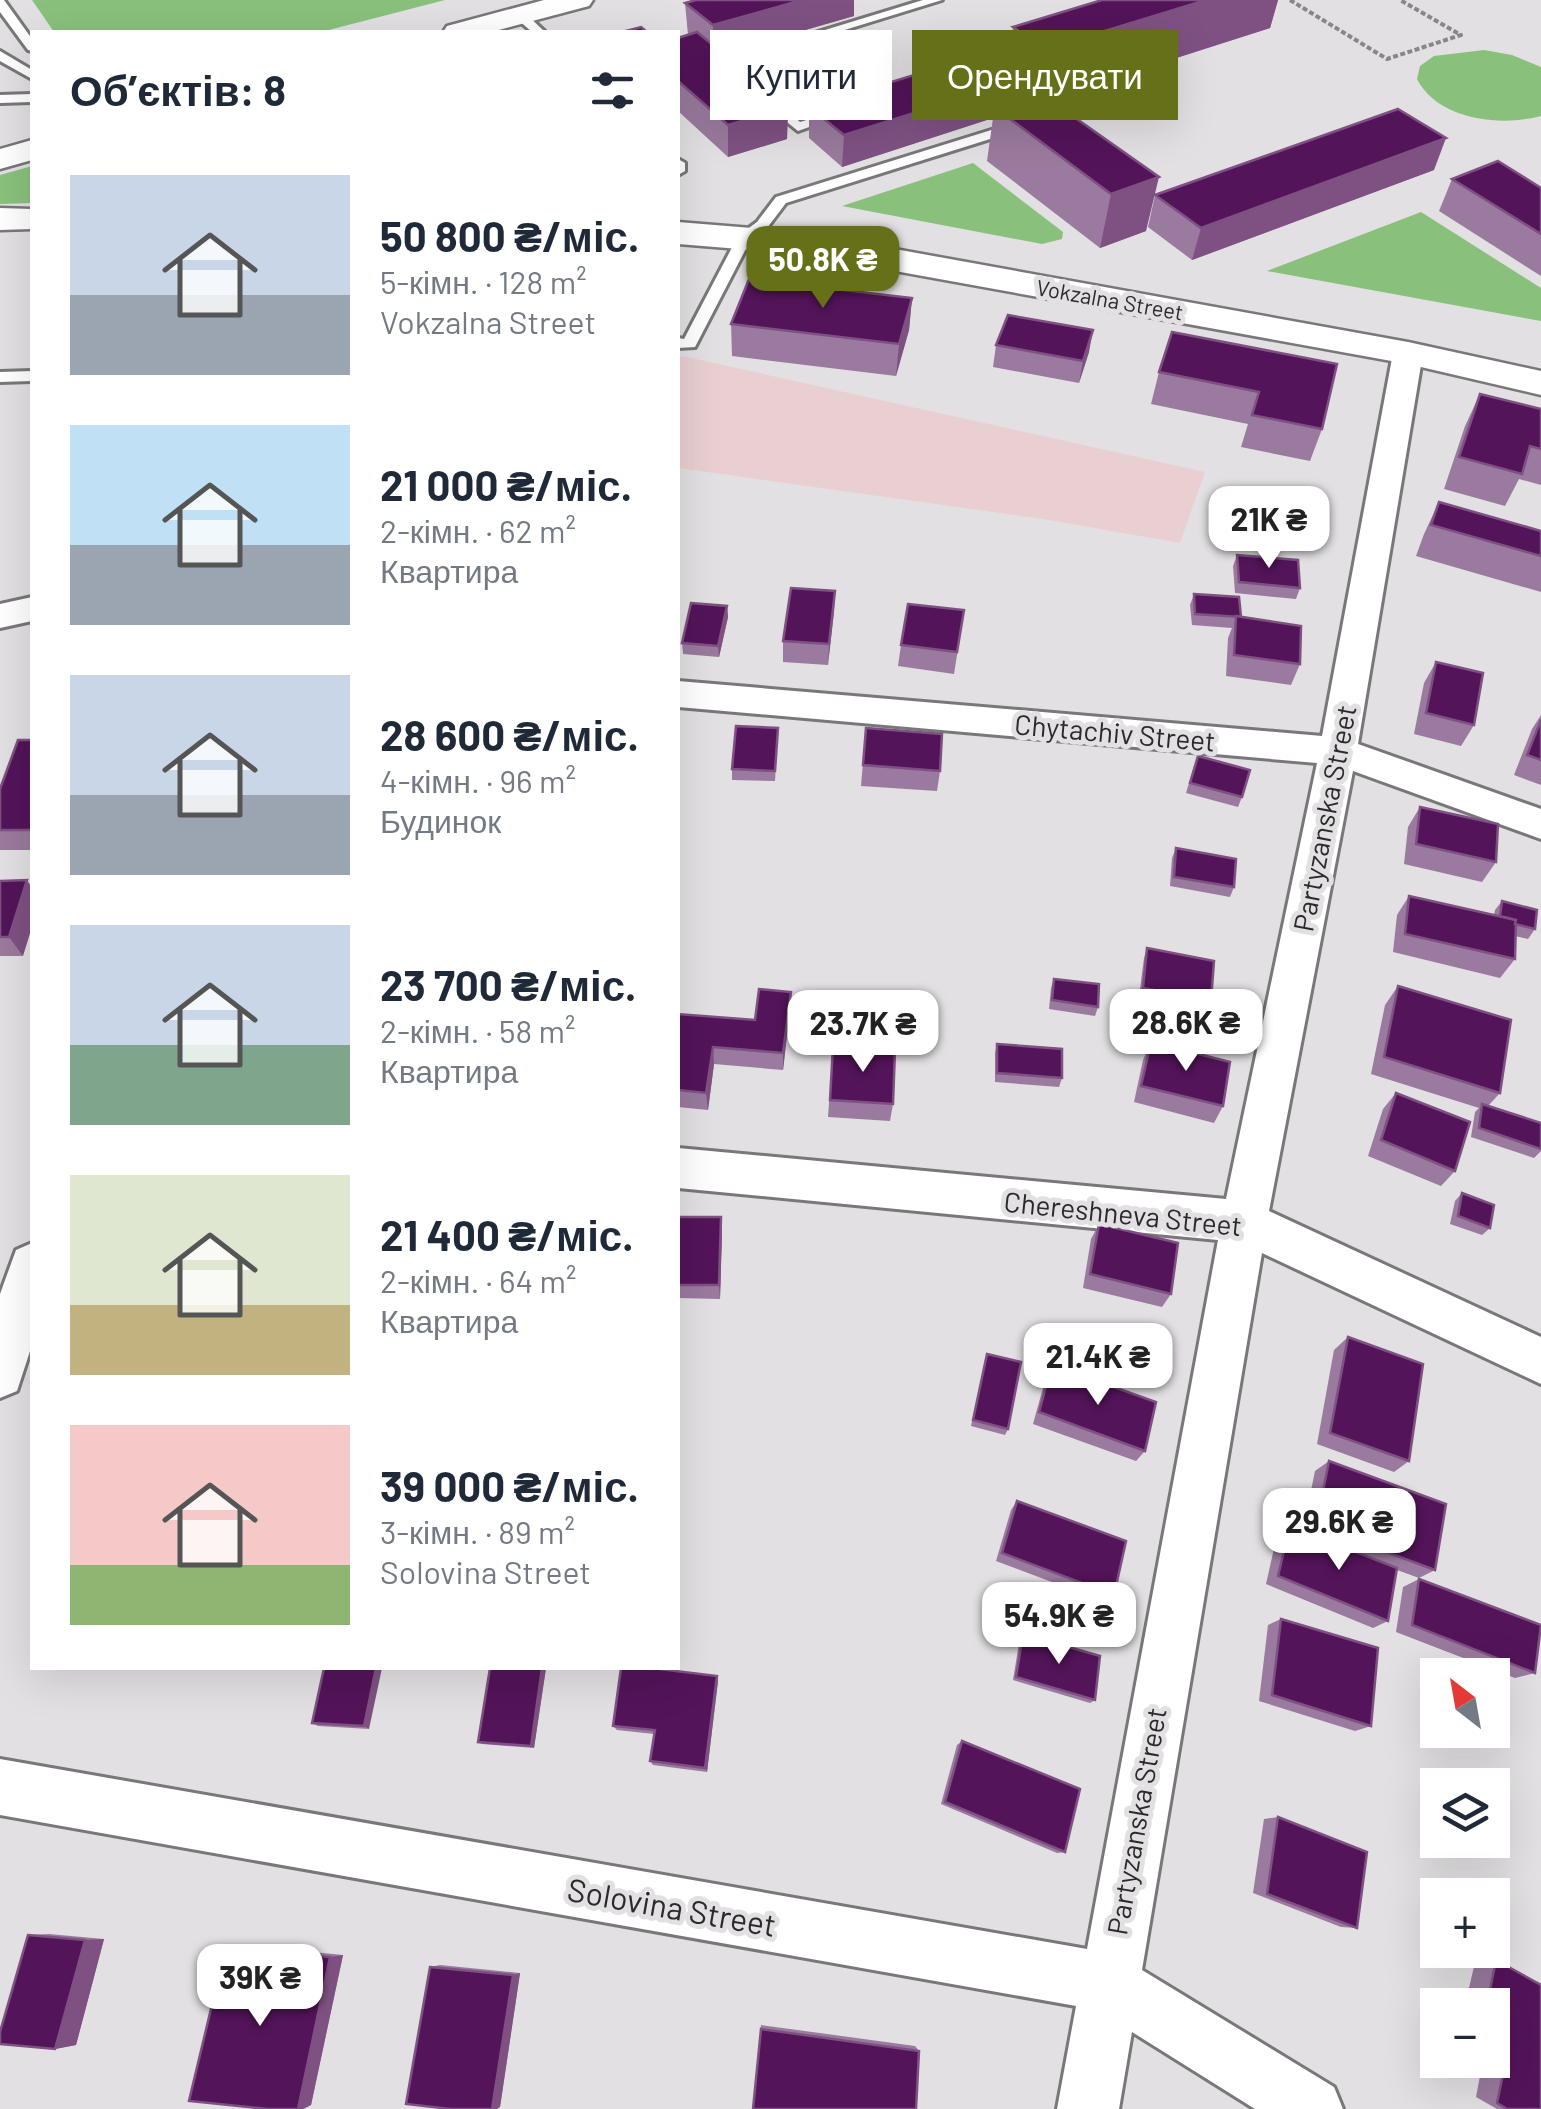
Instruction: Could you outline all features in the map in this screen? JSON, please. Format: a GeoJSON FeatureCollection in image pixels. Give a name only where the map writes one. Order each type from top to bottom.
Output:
{"type":"FeatureCollection","features":[{"type":"Feature","properties":{"kind":"street"},"geometry":{"type":"LineString","coordinates":[[476,30],[529,24],[578,0]]}},
{"type":"Feature","properties":{"kind":"street"},"geometry":{"type":"LineString","coordinates":[[0,160],[30,151]]}},
{"type":"Feature","properties":{"kind":"street"},"geometry":{"type":"LineString","coordinates":[[0,219],[30,219]]}},
{"type":"Feature","properties":{"kind":"street","name":"Vokzalna Street"},"geometry":{"type":"LineString","coordinates":[[680,233],[745,236],[1408,353],[1541,382]]}},
{"type":"Feature","properties":{"kind":"street","name":"Partyzanska Street"},"geometry":{"type":"LineString","coordinates":[[1088,2109],[1244,1222],[1338,751],[1408,353]]}},
{"type":"Feature","properties":{"kind":"street"},"geometry":{"type":"LineString","coordinates":[[0,616],[30,609]]}},
{"type":"Feature","properties":{"kind":"street","name":"Chytachiv Street"},"geometry":{"type":"LineString","coordinates":[[680,694],[1338,751],[1541,824]]}},
{"type":"Feature","properties":{"kind":"street","name":"Chereshneva Street"},"geometry":{"type":"LineString","coordinates":[[680,1168],[1244,1222],[1541,1361]]}},
{"type":"Feature","properties":{"kind":"street"},"geometry":{"type":"LineString","coordinates":[[0,1374],[30,1272]]}},
{"type":"Feature","properties":{"kind":"street","name":"Solovina Street"},"geometry":{"type":"LineString","coordinates":[[0,1788],[1108,1982],[1312,2109]]}},
{"type":"Feature","properties":{"kind":"lane"},"geometry":{"type":"LineString","coordinates":[[834,30],[936,0]]}},
{"type":"Feature","properties":{"kind":"lane"},"geometry":{"type":"LineString","coordinates":[[0,3],[30,44]]}},
{"type":"Feature","properties":{"kind":"lane"},"geometry":{"type":"LineString","coordinates":[[0,55],[30,74]]}},
{"type":"Feature","properties":{"kind":"lane"},"geometry":{"type":"LineString","coordinates":[[0,100],[30,98]]}},
{"type":"Feature","properties":{"kind":"lane"},"geometry":{"type":"LineString","coordinates":[[790,120],[798,127],[821,120]]}},
{"type":"Feature","properties":{"kind":"lane"},"geometry":{"type":"LineString","coordinates":[[680,343],[689,344],[745,236],[762,224],[781,200],[1022,125],[1038,136]]}},
{"type":"Feature","properties":{"kind":"lane"},"geometry":{"type":"LineString","coordinates":[[0,377],[30,376]]}},
{"type":"Feature","properties":{"kind":"path"},"geometry":{"type":"LineString","coordinates":[[1290,0],[1388,59],[1461,35],[1400,0]]}},
{"type":"Feature","properties":{"kind":"shaded area"},"geometry":{"type":"Polygon","coordinates":[[[680,356],[1205,472],[1180,543],[1043,519],[680,468],[680,356]]]}},
{"type":"Feature","properties":{"kind":"green space"},"geometry":{"type":"Polygon","coordinates":[[[32,0],[445,0],[329,30],[53,30],[32,0]]]}},
{"type":"Feature","properties":{"kind":"green space"},"geometry":{"type":"Polygon","coordinates":[[[1484,50],[1512,55],[1541,67],[1541,116],[1507,121],[1455,112],[1439,104],[1417,79],[1420,66],[1434,56],[1484,50]]]}},
{"type":"Feature","properties":{"kind":"green space"},"geometry":{"type":"Polygon","coordinates":[[[973,163],[1063,232],[1062,239],[1042,244],[842,206],[973,163]]]}},
{"type":"Feature","properties":{"kind":"green space"},"geometry":{"type":"Polygon","coordinates":[[[30,167],[30,203],[0,204],[0,175],[30,167]]]}},
{"type":"Feature","properties":{"kind":"green space"},"geometry":{"type":"Polygon","coordinates":[[[1421,212],[1541,288],[1541,321],[1267,271],[1421,212]]]}},
{"type":"Feature","properties":{"kind":"building"},"geometry":{"type":"Polygon","coordinates":[[[802,0],[713,25],[685,3],[802,0]]]}},
{"type":"Feature","properties":{"kind":"building"},"geometry":{"type":"Polygon","coordinates":[[[1102,0],[1206,0],[1108,30],[1013,27],[1102,0]]]}},
{"type":"Feature","properties":{"kind":"building"},"geometry":{"type":"Polygon","coordinates":[[[697,32],[710,43],[710,109],[680,83],[680,37],[697,32]]]}},
{"type":"Feature","properties":{"kind":"building"},"geometry":{"type":"Polygon","coordinates":[[[912,76],[912,114],[892,120],[892,82],[912,76]]]}},
{"type":"Feature","properties":{"kind":"building"},"geometry":{"type":"Polygon","coordinates":[[[1398,109],[1446,138],[1201,228],[1155,195],[1398,109]]]}},
{"type":"Feature","properties":{"kind":"building"},"geometry":{"type":"Polygon","coordinates":[[[825,120],[892,120],[844,135],[825,120]]]}},
{"type":"Feature","properties":{"kind":"building"},"geometry":{"type":"Polygon","coordinates":[[[1011,120],[1078,120],[1159,177],[1111,194],[1011,120]]]}},
{"type":"Feature","properties":{"kind":"building"},"geometry":{"type":"Polygon","coordinates":[[[1498,161],[1541,188],[1541,234],[1452,179],[1498,161]]]}},
{"type":"Feature","properties":{"kind":"building"},"geometry":{"type":"Polygon","coordinates":[[[749,279],[912,298],[899,344],[731,324],[749,279]]]}},
{"type":"Feature","properties":{"kind":"building"},"geometry":{"type":"Polygon","coordinates":[[[1008,315],[1093,330],[1083,361],[996,345],[1008,315]]]}},
{"type":"Feature","properties":{"kind":"building"},"geometry":{"type":"Polygon","coordinates":[[[1172,332],[1337,364],[1322,429],[1252,415],[1259,392],[1159,372],[1172,332]]]}},
{"type":"Feature","properties":{"kind":"building"},"geometry":{"type":"Polygon","coordinates":[[[1480,394],[1541,409],[1541,449],[1530,446],[1522,474],[1459,457],[1480,394]]]}},
{"type":"Feature","properties":{"kind":"building"},"geometry":{"type":"Polygon","coordinates":[[[1439,502],[1541,531],[1541,556],[1431,525],[1439,502]]]}},
{"type":"Feature","properties":{"kind":"building"},"geometry":{"type":"Polygon","coordinates":[[[1237,555],[1298,560],[1300,588],[1239,582],[1237,555]]]}},
{"type":"Feature","properties":{"kind":"building"},"geometry":{"type":"Polygon","coordinates":[[[791,588],[835,591],[829,644],[783,641],[791,588]]]}},
{"type":"Feature","properties":{"kind":"building"},"geometry":{"type":"Polygon","coordinates":[[[1194,594],[1239,597],[1241,617],[1195,614],[1194,594]]]}},
{"type":"Feature","properties":{"kind":"building"},"geometry":{"type":"Polygon","coordinates":[[[691,603],[727,606],[718,646],[682,643],[691,603]]]}},
{"type":"Feature","properties":{"kind":"building"},"geometry":{"type":"Polygon","coordinates":[[[908,604],[964,610],[957,652],[901,645],[908,604]]]}},
{"type":"Feature","properties":{"kind":"building"},"geometry":{"type":"Polygon","coordinates":[[[1236,616],[1301,626],[1300,664],[1234,655],[1236,616]]]}},
{"type":"Feature","properties":{"kind":"building"},"geometry":{"type":"Polygon","coordinates":[[[1436,662],[1483,673],[1474,725],[1426,713],[1436,662]]]}},
{"type":"Feature","properties":{"kind":"building"},"geometry":{"type":"Polygon","coordinates":[[[1541,720],[1541,760],[1527,755],[1541,720]]]}},
{"type":"Feature","properties":{"kind":"building"},"geometry":{"type":"Polygon","coordinates":[[[736,726],[778,728],[775,771],[732,769],[736,726]]]}},
{"type":"Feature","properties":{"kind":"building"},"geometry":{"type":"Polygon","coordinates":[[[866,728],[942,734],[940,771],[863,765],[866,728]]]}},
{"type":"Feature","properties":{"kind":"building"},"geometry":{"type":"Polygon","coordinates":[[[18,740],[30,740],[30,830],[0,830],[0,789],[18,740]]]}},
{"type":"Feature","properties":{"kind":"building"},"geometry":{"type":"Polygon","coordinates":[[[1198,756],[1250,770],[1242,797],[1190,783],[1198,756]]]}},
{"type":"Feature","properties":{"kind":"building"},"geometry":{"type":"Polygon","coordinates":[[[1420,807],[1498,824],[1496,862],[1416,844],[1420,807]]]}},
{"type":"Feature","properties":{"kind":"building"},"geometry":{"type":"Polygon","coordinates":[[[1176,848],[1236,859],[1234,887],[1174,877],[1176,848]]]}},
{"type":"Feature","properties":{"kind":"building"},"geometry":{"type":"Polygon","coordinates":[[[27,880],[9,937],[0,937],[0,881],[27,880]]]}},
{"type":"Feature","properties":{"kind":"building"},"geometry":{"type":"Polygon","coordinates":[[[1409,896],[1516,920],[1515,959],[1405,934],[1409,896]]]}},
{"type":"Feature","properties":{"kind":"building"},"geometry":{"type":"Polygon","coordinates":[[[1502,901],[1537,910],[1535,929],[1500,916],[1502,901]]]}},
{"type":"Feature","properties":{"kind":"building"},"geometry":{"type":"Polygon","coordinates":[[[1147,948],[1214,961],[1211,1001],[1143,988],[1147,948]]]}},
{"type":"Feature","properties":{"kind":"building"},"geometry":{"type":"Polygon","coordinates":[[[1054,979],[1099,984],[1098,1007],[1052,1000],[1054,979]]]}},
{"type":"Feature","properties":{"kind":"building"},"geometry":{"type":"Polygon","coordinates":[[[1398,986],[1511,1020],[1500,1093],[1384,1057],[1398,986]]]}},
{"type":"Feature","properties":{"kind":"building"},"geometry":{"type":"Polygon","coordinates":[[[759,989],[791,992],[783,1053],[713,1047],[706,1093],[680,1090],[680,1014],[755,1020],[759,989]]]}},
{"type":"Feature","properties":{"kind":"building"},"geometry":{"type":"Polygon","coordinates":[[[1151,1042],[1230,1062],[1223,1106],[1141,1086],[1151,1042]]]}},
{"type":"Feature","properties":{"kind":"building"},"geometry":{"type":"Polygon","coordinates":[[[997,1044],[1062,1049],[1062,1078],[997,1073],[997,1044]]]}},
{"type":"Feature","properties":{"kind":"building"},"geometry":{"type":"Polygon","coordinates":[[[833,1046],[895,1050],[893,1104],[830,1100],[833,1046]]]}},
{"type":"Feature","properties":{"kind":"building"},"geometry":{"type":"Polygon","coordinates":[[[1396,1093],[1470,1122],[1455,1171],[1381,1140],[1396,1093]]]}},
{"type":"Feature","properties":{"kind":"building"},"geometry":{"type":"Polygon","coordinates":[[[1482,1104],[1541,1123],[1541,1149],[1479,1128],[1482,1104]]]}},
{"type":"Feature","properties":{"kind":"building"},"geometry":{"type":"Polygon","coordinates":[[[1462,1193],[1494,1205],[1490,1228],[1458,1216],[1462,1193]]]}},
{"type":"Feature","properties":{"kind":"building"},"geometry":{"type":"Polygon","coordinates":[[[680,1217],[721,1217],[719,1285],[680,1285],[680,1217]]]}},
{"type":"Feature","properties":{"kind":"building"},"geometry":{"type":"Polygon","coordinates":[[[1099,1224],[1178,1243],[1171,1294],[1090,1274],[1099,1224]]]}},
{"type":"Feature","properties":{"kind":"building"},"geometry":{"type":"Polygon","coordinates":[[[1348,1337],[1423,1364],[1409,1461],[1330,1433],[1348,1337]]]}},
{"type":"Feature","properties":{"kind":"building"},"geometry":{"type":"Polygon","coordinates":[[[987,1354],[1021,1362],[1008,1429],[973,1420],[987,1354]]]}},
{"type":"Feature","properties":{"kind":"building"},"geometry":{"type":"Polygon","coordinates":[[[1052,1365],[1156,1402],[1145,1451],[1039,1412],[1052,1365]]]}},
{"type":"Feature","properties":{"kind":"building"},"geometry":{"type":"Polygon","coordinates":[[[1329,1461],[1446,1504],[1435,1570],[1370,1546],[1372,1531],[1319,1511],[1329,1461]]]}},
{"type":"Feature","properties":{"kind":"building"},"geometry":{"type":"Polygon","coordinates":[[[1017,1501],[1126,1541],[1114,1595],[1002,1553],[1017,1501]]]}},
{"type":"Feature","properties":{"kind":"building"},"geometry":{"type":"Polygon","coordinates":[[[1290,1526],[1397,1568],[1388,1621],[1278,1576],[1290,1526]]]}},
{"type":"Feature","properties":{"kind":"building"},"geometry":{"type":"Polygon","coordinates":[[[1419,1579],[1541,1625],[1535,1673],[1510,1663],[1510,1658],[1497,1658],[1412,1625],[1419,1579]]]}},
{"type":"Feature","properties":{"kind":"building"},"geometry":{"type":"Polygon","coordinates":[[[1281,1619],[1378,1648],[1371,1726],[1272,1695],[1281,1619]]]}},
{"type":"Feature","properties":{"kind":"building"},"geometry":{"type":"Polygon","coordinates":[[[1023,1634],[1100,1656],[1095,1700],[1016,1677],[1023,1634]]]}},
{"type":"Feature","properties":{"kind":"building"},"geometry":{"type":"Polygon","coordinates":[[[324,1670],[376,1670],[364,1726],[312,1723],[324,1670]]]}},
{"type":"Feature","properties":{"kind":"building"},"geometry":{"type":"Polygon","coordinates":[[[490,1670],[542,1670],[531,1746],[478,1742],[490,1670]]]}},
{"type":"Feature","properties":{"kind":"building"},"geometry":{"type":"Polygon","coordinates":[[[621,1670],[717,1676],[705,1768],[650,1761],[655,1730],[613,1726],[621,1670]]]}},
{"type":"Feature","properties":{"kind":"building"},"geometry":{"type":"Polygon","coordinates":[[[962,1741],[1080,1789],[1065,1852],[945,1802],[962,1741]]]}},
{"type":"Feature","properties":{"kind":"building"},"geometry":{"type":"Polygon","coordinates":[[[1278,1817],[1367,1852],[1357,1928],[1267,1894],[1278,1817]]]}},
{"type":"Feature","properties":{"kind":"building"},"geometry":{"type":"Polygon","coordinates":[[[28,1935],[85,1940],[55,2049],[0,2044],[28,1935]]]}},
{"type":"Feature","properties":{"kind":"building"},"geometry":{"type":"Polygon","coordinates":[[[226,1946],[330,1957],[298,2109],[189,2101],[226,1946]]]}},
{"type":"Feature","properties":{"kind":"building"},"geometry":{"type":"Polygon","coordinates":[[[430,1967],[513,1975],[492,2109],[406,2104],[430,1967]]]}},
{"type":"Feature","properties":{"kind":"building"},"geometry":{"type":"Polygon","coordinates":[[[1494,1968],[1510,1968],[1541,1985],[1541,2109],[1507,2109],[1497,2103],[1502,2078],[1510,2078],[1510,1988],[1490,1988],[1494,1968]]]}},
{"type":"Feature","properties":{"kind":"building"},"geometry":{"type":"Polygon","coordinates":[[[761,2029],[919,2051],[916,2109],[753,2109],[761,2029]]]}}]}
